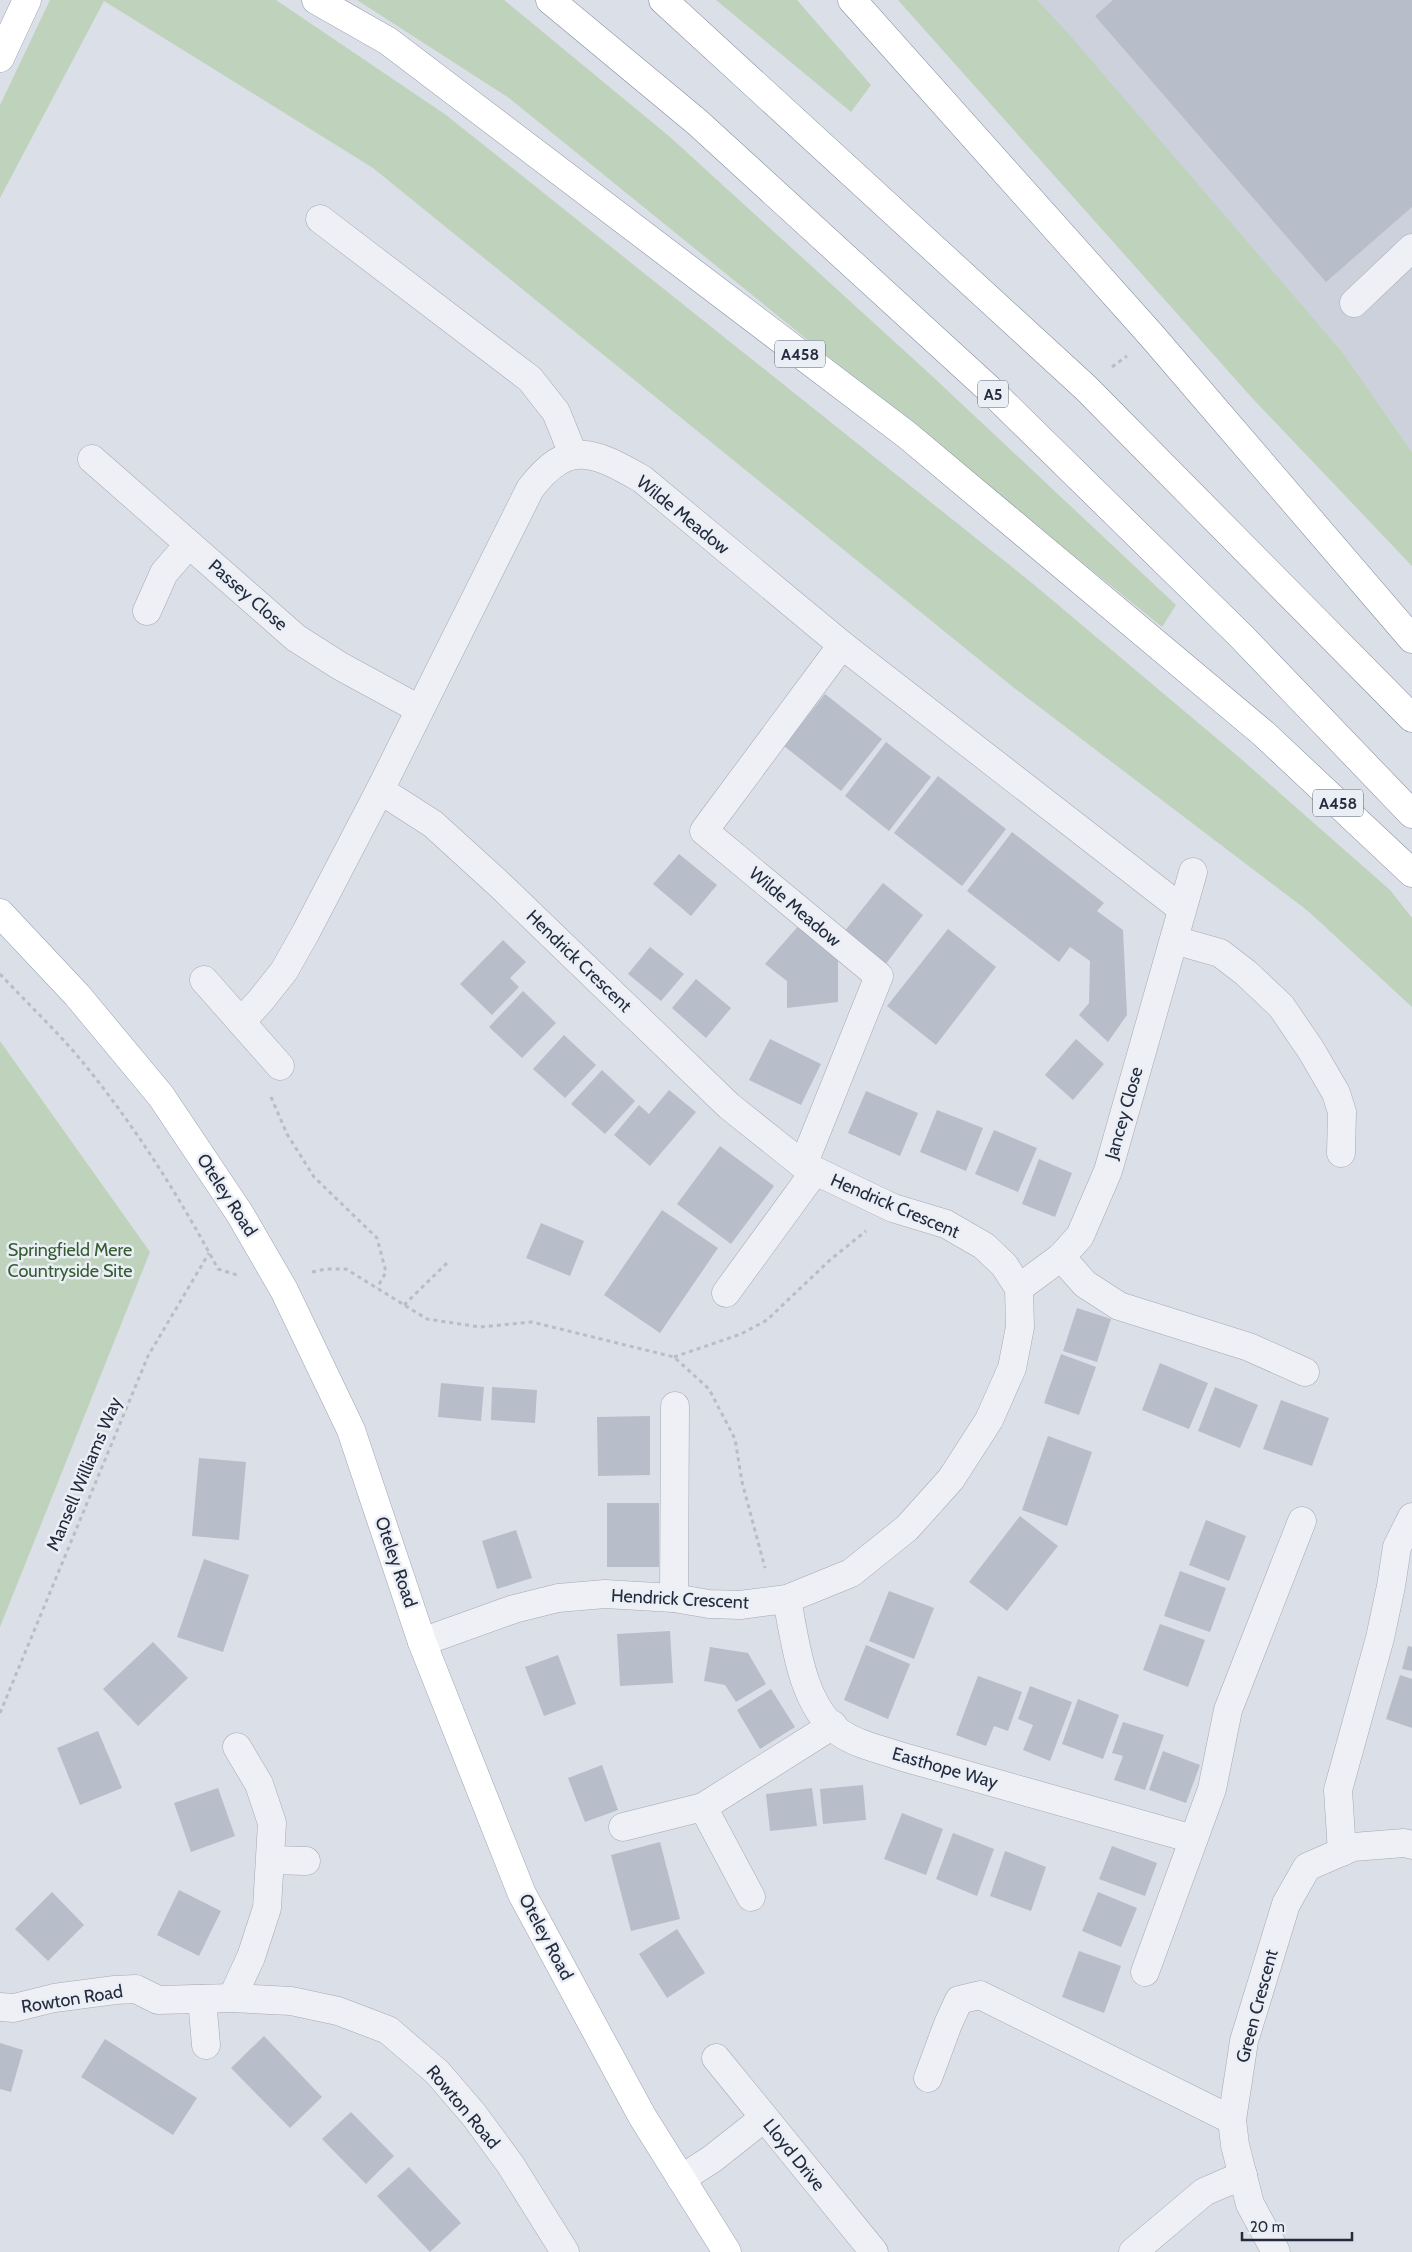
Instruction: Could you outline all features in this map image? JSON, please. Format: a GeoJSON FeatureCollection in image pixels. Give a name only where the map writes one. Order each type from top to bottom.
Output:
{"type":"FeatureCollection","features":[{"type":"Feature","properties":{"kind":"main road"},"geometry":{"type":"LineString","coordinates":[[0,58],[27,0]]}},
{"type":"Feature","properties":{"kind":"main road","name":"A458"},"geometry":{"type":"LineString","coordinates":[[316,0],[388,41],[907,435],[1264,734],[1412,872]]}},
{"type":"Feature","properties":{"kind":"main road","name":"A5"},"geometry":{"type":"LineString","coordinates":[[550,0],[697,122],[989,389],[1241,636],[1412,814]]}},
{"type":"Feature","properties":{"kind":"main road"},"geometry":{"type":"LineString","coordinates":[[663,0],[1086,388],[1412,718]]}},
{"type":"Feature","properties":{"kind":"main road"},"geometry":{"type":"LineString","coordinates":[[852,0],[1152,336],[1412,638]]}},
{"type":"Feature","properties":{"kind":"main road","name":"Oteley Road"},"geometry":{"type":"LineString","coordinates":[[0,913],[77,995],[161,1096],[260,1247],[284,1290],[351,1430],[422,1642],[522,1894],[642,2116],[726,2252]]}},
{"type":"Feature","properties":{"kind":"street"},"geometry":{"type":"LineString","coordinates":[[240,1022],[261,1000],[284,971],[380,790],[530,489],[544,471],[560,458],[573,454],[556,412],[530,379],[320,219]]}},
{"type":"Feature","properties":{"kind":"street"},"geometry":{"type":"LineString","coordinates":[[1354,303],[1412,248]]}},
{"type":"Feature","properties":{"kind":"street","name":"Wilde Meadow"},"geometry":{"type":"LineString","coordinates":[[573,454],[609,461],[642,480],[842,645],[1182,908]]}},
{"type":"Feature","properties":{"kind":"street","name":"Passey Close"},"geometry":{"type":"LineString","coordinates":[[92,460],[296,638],[340,666],[419,709]]}},
{"type":"Feature","properties":{"kind":"street"},"geometry":{"type":"LineString","coordinates":[[147,610],[164,573],[189,544]]}},
{"type":"Feature","properties":{"kind":"street","name":"Wilde Meadow"},"geometry":{"type":"LineString","coordinates":[[809,1168],[879,976],[704,831],[842,645]]}},
{"type":"Feature","properties":{"kind":"street","name":"Hendrick Crescent"},"geometry":{"type":"LineString","coordinates":[[380,790],[433,824],[501,886],[729,1106],[809,1168],[893,1208],[946,1224],[984,1246],[1004,1265],[1019,1288],[1020,1327],[1012,1368],[989,1420],[951,1479],[907,1528],[851,1573],[787,1599],[740,1605],[709,1604],[674,1598],[606,1594],[558,1598],[514,1609],[422,1642]]}},
{"type":"Feature","properties":{"kind":"street","name":"Jancey Close"},"geometry":{"type":"LineString","coordinates":[[1019,1288],[1061,1257],[1080,1236],[1108,1170],[1192,872]]}},
{"type":"Feature","properties":{"kind":"street"},"geometry":{"type":"LineString","coordinates":[[1174,940],[1220,953],[1246,973],[1281,1006],[1311,1050],[1336,1093],[1342,1112],[1341,1153]]}},
{"type":"Feature","properties":{"kind":"street"},"geometry":{"type":"LineString","coordinates":[[204,980],[280,1066]]}},
{"type":"Feature","properties":{"kind":"street"},"geometry":{"type":"LineString","coordinates":[[726,1293],[809,1168]]}},
{"type":"Feature","properties":{"kind":"street"},"geometry":{"type":"LineString","coordinates":[[1061,1257],[1085,1284],[1119,1306],[1249,1347],[1305,1372]]}},
{"type":"Feature","properties":{"kind":"street"},"geometry":{"type":"LineString","coordinates":[[674,1598],[675,1406]]}},
{"type":"Feature","properties":{"kind":"street"},"geometry":{"type":"LineString","coordinates":[[1342,1852],[1338,1790],[1380,1638],[1397,1547],[1412,1517]]}},
{"type":"Feature","properties":{"kind":"street"},"geometry":{"type":"LineString","coordinates":[[1145,1972],[1212,1789],[1228,1710],[1302,1521]]}},
{"type":"Feature","properties":{"kind":"street","name":"Easthope Way"},"geometry":{"type":"LineString","coordinates":[[787,1599],[804,1682],[818,1709],[838,1732],[903,1757],[1193,1839]]}},
{"type":"Feature","properties":{"kind":"street"},"geometry":{"type":"LineString","coordinates":[[624,1827],[703,1806],[833,1726]]}},
{"type":"Feature","properties":{"kind":"street"},"geometry":{"type":"LineString","coordinates":[[232,1998],[251,1957],[266,1908],[271,1860],[272,1823],[259,1784],[237,1747]]}},
{"type":"Feature","properties":{"kind":"street"},"geometry":{"type":"LineString","coordinates":[[703,1806],[751,1897]]}},
{"type":"Feature","properties":{"kind":"street","name":"Green Crescent"},"geometry":{"type":"LineString","coordinates":[[1276,2252],[1250,2204],[1234,2145],[1232,2120],[1244,2041],[1286,1904],[1307,1866],[1353,1847],[1404,1843],[1412,1845]]}},
{"type":"Feature","properties":{"kind":"street"},"geometry":{"type":"LineString","coordinates":[[271,1860],[306,1861]]}},
{"type":"Feature","properties":{"kind":"street","name":"Rowton Road"},"geometry":{"type":"LineString","coordinates":[[0,2007],[14,2008],[54,1998],[136,1989],[158,2000],[232,1998],[291,2002],[338,2011],[388,2030],[438,2072],[474,2115],[510,2164],[565,2252]]}},
{"type":"Feature","properties":{"kind":"street"},"geometry":{"type":"LineString","coordinates":[[928,2078],[959,2000],[980,1995],[1232,2120]]}},
{"type":"Feature","properties":{"kind":"street"},"geometry":{"type":"LineString","coordinates":[[202,2000],[206,2045]]}},
{"type":"Feature","properties":{"kind":"street","name":"Lloyd Drive"},"geometry":{"type":"LineString","coordinates":[[716,2058],[874,2252]]}},
{"type":"Feature","properties":{"kind":"street"},"geometry":{"type":"LineString","coordinates":[[681,2179],[712,2159],[764,2118]]}},
{"type":"Feature","properties":{"kind":"street"},"geometry":{"type":"LineString","coordinates":[[1133,2252],[1204,2192],[1242,2174]]}},
{"type":"Feature","properties":{"kind":"path"},"geometry":{"type":"LineString","coordinates":[[1086,388],[1152,336]]}},
{"type":"Feature","properties":{"kind":"path"},"geometry":{"type":"LineString","coordinates":[[0,974],[85,1065],[150,1152],[218,1269]]}},
{"type":"Feature","properties":{"kind":"path"},"geometry":{"type":"LineString","coordinates":[[270,1094],[287,1134],[314,1177],[377,1238],[386,1272],[377,1288]]}},
{"type":"Feature","properties":{"kind":"path"},"geometry":{"type":"LineString","coordinates":[[674,1357],[741,1334],[767,1320],[831,1259],[871,1226]]}},
{"type":"Feature","properties":{"kind":"path","name":"Mansell Williams Way"},"geometry":{"type":"LineString","coordinates":[[0,1713],[148,1356],[209,1253]]}},
{"type":"Feature","properties":{"kind":"path"},"geometry":{"type":"LineString","coordinates":[[404,1305],[447,1263]]}},
{"type":"Feature","properties":{"kind":"path"},"geometry":{"type":"LineString","coordinates":[[305,1273],[326,1269],[346,1269],[427,1319],[480,1327],[532,1322],[674,1357],[709,1389],[734,1439],[742,1482],[765,1572]]}},
{"type":"Feature","properties":{"kind":"shaded area"},"geometry":{"type":"Polygon","coordinates":[[[1037,0],[1412,0],[1412,452],[1343,353],[1037,0]]]}},
{"type":"Feature","properties":{"kind":"green space"},"geometry":{"type":"Polygon","coordinates":[[[50,0],[276,0],[446,115],[1032,583],[1240,758],[1390,890],[1412,918],[1412,1007],[1308,911],[1013,687],[373,168],[104,1],[0,198],[0,105],[50,0]]]}},
{"type":"Feature","properties":{"kind":"green space"},"geometry":{"type":"Polygon","coordinates":[[[357,0],[504,0],[670,137],[932,376],[1176,605],[1162,627],[509,98],[357,0]]]}},
{"type":"Feature","properties":{"kind":"green space"},"geometry":{"type":"Polygon","coordinates":[[[716,0],[797,0],[871,85],[851,112],[716,0]]]}},
{"type":"Feature","properties":{"kind":"green space"},"geometry":{"type":"Polygon","coordinates":[[[898,0],[1037,0],[1067,32],[1343,353],[1412,452],[1412,566],[1253,399],[898,0]]]}},
{"type":"Feature","properties":{"kind":"green space","name":"Springfield Mere Countryside Site"},"geometry":{"type":"Polygon","coordinates":[[[0,1041],[150,1252],[0,1627],[0,1041]]]}},
{"type":"Feature","properties":{"kind":"building"},"geometry":{"type":"Polygon","coordinates":[[[1113,0],[1412,0],[1412,207],[1326,282],[1095,16],[1113,0]]]}},
{"type":"Feature","properties":{"kind":"building"},"geometry":{"type":"Polygon","coordinates":[[[825,694],[882,739],[841,791],[784,746],[825,694]]]}},
{"type":"Feature","properties":{"kind":"building"},"geometry":{"type":"Polygon","coordinates":[[[886,742],[931,777],[889,831],[845,796],[886,742]]]}},
{"type":"Feature","properties":{"kind":"building"},"geometry":{"type":"Polygon","coordinates":[[[938,776],[1006,829],[962,886],[894,833],[938,776]]]}},
{"type":"Feature","properties":{"kind":"building"},"geometry":{"type":"Polygon","coordinates":[[[1012,832],[1104,903],[1097,911],[1123,930],[1127,1015],[1108,1042],[1079,1015],[1089,1003],[1090,961],[1070,947],[1059,962],[967,891],[1012,832]]]}},
{"type":"Feature","properties":{"kind":"building"},"geometry":{"type":"Polygon","coordinates":[[[679,854],[717,885],[691,916],[653,884],[679,854]]]}},
{"type":"Feature","properties":{"kind":"building"},"geometry":{"type":"Polygon","coordinates":[[[883,883],[923,915],[885,965],[844,932],[883,883]]]}},
{"type":"Feature","properties":{"kind":"building"},"geometry":{"type":"Polygon","coordinates":[[[801,923],[838,956],[838,1002],[787,1008],[787,981],[765,964],[801,923]]]}},
{"type":"Feature","properties":{"kind":"building"},"geometry":{"type":"Polygon","coordinates":[[[948,929],[996,967],[936,1045],[887,1006],[948,929]]]}},
{"type":"Feature","properties":{"kind":"building"},"geometry":{"type":"Polygon","coordinates":[[[503,940],[526,962],[510,978],[519,987],[492,1015],[460,984],[503,940]]]}},
{"type":"Feature","properties":{"kind":"building"},"geometry":{"type":"Polygon","coordinates":[[[650,947],[684,974],[661,1001],[628,974],[650,947]]]}},
{"type":"Feature","properties":{"kind":"building"},"geometry":{"type":"Polygon","coordinates":[[[696,979],[731,1008],[706,1038],[672,1008],[696,979]]]}},
{"type":"Feature","properties":{"kind":"building"},"geometry":{"type":"Polygon","coordinates":[[[523,991],[556,1023],[522,1058],[489,1027],[523,991]]]}},
{"type":"Feature","properties":{"kind":"building"},"geometry":{"type":"Polygon","coordinates":[[[564,1035],[596,1065],[565,1098],[533,1069],[564,1035]]]}},
{"type":"Feature","properties":{"kind":"building"},"geometry":{"type":"Polygon","coordinates":[[[770,1039],[821,1064],[801,1105],[749,1080],[770,1039]]]}},
{"type":"Feature","properties":{"kind":"building"},"geometry":{"type":"Polygon","coordinates":[[[1076,1039],[1104,1064],[1073,1100],[1045,1075],[1076,1039]]]}},
{"type":"Feature","properties":{"kind":"building"},"geometry":{"type":"Polygon","coordinates":[[[602,1070],[635,1101],[605,1134],[571,1104],[602,1070]]]}},
{"type":"Feature","properties":{"kind":"building"},"geometry":{"type":"Polygon","coordinates":[[[669,1090],[696,1112],[650,1166],[614,1135],[639,1105],[649,1114],[669,1090]]]}},
{"type":"Feature","properties":{"kind":"building"},"geometry":{"type":"Polygon","coordinates":[[[866,1091],[918,1113],[900,1156],[848,1133],[866,1091]]]}},
{"type":"Feature","properties":{"kind":"building"},"geometry":{"type":"Polygon","coordinates":[[[937,1110],[983,1128],[966,1171],[920,1152],[937,1110]]]}},
{"type":"Feature","properties":{"kind":"building"},"geometry":{"type":"Polygon","coordinates":[[[994,1130],[1037,1148],[1018,1192],[975,1174],[994,1130]]]}},
{"type":"Feature","properties":{"kind":"building"},"geometry":{"type":"Polygon","coordinates":[[[720,1146],[774,1186],[731,1244],[677,1204],[720,1146]]]}},
{"type":"Feature","properties":{"kind":"building"},"geometry":{"type":"Polygon","coordinates":[[[1039,1159],[1072,1173],[1055,1217],[1022,1204],[1039,1159]]]}},
{"type":"Feature","properties":{"kind":"building"},"geometry":{"type":"Polygon","coordinates":[[[662,1210],[718,1248],[660,1333],[604,1295],[662,1210]]]}},
{"type":"Feature","properties":{"kind":"building"},"geometry":{"type":"Polygon","coordinates":[[[541,1223],[584,1241],[570,1276],[526,1258],[541,1223]]]}},
{"type":"Feature","properties":{"kind":"building"},"geometry":{"type":"Polygon","coordinates":[[[1077,1308],[1111,1319],[1097,1362],[1063,1351],[1077,1308]]]}},
{"type":"Feature","properties":{"kind":"building"},"geometry":{"type":"Polygon","coordinates":[[[1061,1354],[1096,1367],[1079,1415],[1044,1403],[1061,1354]]]}},
{"type":"Feature","properties":{"kind":"building"},"geometry":{"type":"Polygon","coordinates":[[[1160,1363],[1208,1383],[1189,1429],[1142,1410],[1160,1363]]]}},
{"type":"Feature","properties":{"kind":"building"},"geometry":{"type":"Polygon","coordinates":[[[441,1383],[484,1387],[481,1421],[438,1417],[441,1383]]]}},
{"type":"Feature","properties":{"kind":"building"},"geometry":{"type":"Polygon","coordinates":[[[492,1387],[537,1390],[535,1423],[491,1420],[492,1387]]]}},
{"type":"Feature","properties":{"kind":"building"},"geometry":{"type":"Polygon","coordinates":[[[1215,1387],[1258,1405],[1240,1448],[1198,1431],[1215,1387]]]}},
{"type":"Feature","properties":{"kind":"building"},"geometry":{"type":"Polygon","coordinates":[[[1281,1400],[1329,1418],[1312,1466],[1263,1449],[1281,1400]]]}},
{"type":"Feature","properties":{"kind":"building"},"geometry":{"type":"Polygon","coordinates":[[[650,1416],[650,1475],[598,1476],[597,1417],[650,1416]]]}},
{"type":"Feature","properties":{"kind":"building"},"geometry":{"type":"Polygon","coordinates":[[[1048,1436],[1092,1452],[1067,1526],[1022,1510],[1048,1436]]]}},
{"type":"Feature","properties":{"kind":"building"},"geometry":{"type":"Polygon","coordinates":[[[199,1458],[246,1462],[239,1540],[192,1536],[199,1458]]]}},
{"type":"Feature","properties":{"kind":"building"},"geometry":{"type":"Polygon","coordinates":[[[607,1503],[659,1503],[659,1567],[607,1567],[607,1503]]]}},
{"type":"Feature","properties":{"kind":"building"},"geometry":{"type":"Polygon","coordinates":[[[1020,1516],[1058,1546],[1007,1611],[969,1582],[1020,1516]]]}},
{"type":"Feature","properties":{"kind":"building"},"geometry":{"type":"Polygon","coordinates":[[[1206,1520],[1246,1536],[1229,1581],[1189,1565],[1206,1520]]]}},
{"type":"Feature","properties":{"kind":"building"},"geometry":{"type":"Polygon","coordinates":[[[516,1530],[532,1578],[497,1589],[482,1541],[516,1530]]]}},
{"type":"Feature","properties":{"kind":"building"},"geometry":{"type":"Polygon","coordinates":[[[204,1559],[249,1575],[223,1652],[177,1637],[204,1559]]]}},
{"type":"Feature","properties":{"kind":"building"},"geometry":{"type":"Polygon","coordinates":[[[1180,1571],[1226,1588],[1210,1632],[1164,1616],[1180,1571]]]}},
{"type":"Feature","properties":{"kind":"building"},"geometry":{"type":"Polygon","coordinates":[[[889,1591],[934,1608],[914,1659],[869,1641],[889,1591]]]}},
{"type":"Feature","properties":{"kind":"building"},"geometry":{"type":"Polygon","coordinates":[[[1160,1624],[1205,1640],[1188,1687],[1143,1670],[1160,1624]]]}},
{"type":"Feature","properties":{"kind":"building"},"geometry":{"type":"Polygon","coordinates":[[[670,1631],[673,1683],[620,1686],[617,1634],[670,1631]]]}},
{"type":"Feature","properties":{"kind":"building"},"geometry":{"type":"Polygon","coordinates":[[[153,1642],[188,1678],[138,1726],[103,1689],[153,1642]]]}},
{"type":"Feature","properties":{"kind":"building"},"geometry":{"type":"Polygon","coordinates":[[[866,1645],[910,1664],[888,1719],[844,1700],[866,1645]]]}},
{"type":"Feature","properties":{"kind":"building"},"geometry":{"type":"Polygon","coordinates":[[[1408,1646],[1412,1647],[1412,1671],[1402,1669],[1408,1646]]]}},
{"type":"Feature","properties":{"kind":"building"},"geometry":{"type":"Polygon","coordinates":[[[710,1647],[748,1653],[766,1684],[736,1702],[725,1685],[704,1681],[710,1647]]]}},
{"type":"Feature","properties":{"kind":"building"},"geometry":{"type":"Polygon","coordinates":[[[558,1655],[576,1704],[544,1716],[525,1667],[558,1655]]]}},
{"type":"Feature","properties":{"kind":"building"},"geometry":{"type":"Polygon","coordinates":[[[1400,1675],[1412,1679],[1412,1728],[1386,1719],[1400,1675]]]}},
{"type":"Feature","properties":{"kind":"building"},"geometry":{"type":"Polygon","coordinates":[[[978,1676],[1022,1692],[1008,1731],[994,1726],[986,1746],[956,1735],[978,1676]]]}},
{"type":"Feature","properties":{"kind":"building"},"geometry":{"type":"Polygon","coordinates":[[[1030,1686],[1072,1702],[1050,1761],[1023,1750],[1033,1725],[1018,1719],[1030,1686]]]}},
{"type":"Feature","properties":{"kind":"building"},"geometry":{"type":"Polygon","coordinates":[[[771,1689],[795,1727],[760,1749],[737,1710],[771,1689]]]}},
{"type":"Feature","properties":{"kind":"building"},"geometry":{"type":"Polygon","coordinates":[[[1078,1699],[1119,1715],[1103,1759],[1062,1744],[1078,1699]]]}},
{"type":"Feature","properties":{"kind":"building"},"geometry":{"type":"Polygon","coordinates":[[[1123,1722],[1164,1735],[1145,1790],[1114,1780],[1123,1756],[1112,1753],[1123,1722]]]}},
{"type":"Feature","properties":{"kind":"building"},"geometry":{"type":"Polygon","coordinates":[[[98,1731],[122,1788],[80,1805],[57,1748],[98,1731]]]}},
{"type":"Feature","properties":{"kind":"building"},"geometry":{"type":"Polygon","coordinates":[[[1163,1751],[1200,1765],[1186,1803],[1149,1790],[1163,1751]]]}},
{"type":"Feature","properties":{"kind":"building"},"geometry":{"type":"Polygon","coordinates":[[[602,1765],[618,1810],[585,1822],[568,1778],[602,1765]]]}},
{"type":"Feature","properties":{"kind":"building"},"geometry":{"type":"Polygon","coordinates":[[[863,1785],[866,1820],[823,1824],[820,1789],[863,1785]]]}},
{"type":"Feature","properties":{"kind":"building"},"geometry":{"type":"Polygon","coordinates":[[[218,1788],[235,1836],[191,1852],[174,1803],[218,1788]]]}},
{"type":"Feature","properties":{"kind":"building"},"geometry":{"type":"Polygon","coordinates":[[[812,1788],[817,1826],[770,1831],[766,1794],[812,1788]]]}},
{"type":"Feature","properties":{"kind":"building"},"geometry":{"type":"Polygon","coordinates":[[[902,1813],[943,1829],[926,1875],[884,1859],[902,1813]]]}},
{"type":"Feature","properties":{"kind":"building"},"geometry":{"type":"Polygon","coordinates":[[[953,1833],[994,1849],[977,1896],[936,1879],[953,1833]]]}},
{"type":"Feature","properties":{"kind":"building"},"geometry":{"type":"Polygon","coordinates":[[[660,1842],[680,1919],[631,1931],[611,1855],[660,1842]]]}},
{"type":"Feature","properties":{"kind":"building"},"geometry":{"type":"Polygon","coordinates":[[[1112,1846],[1157,1863],[1145,1896],[1099,1879],[1112,1846]]]}},
{"type":"Feature","properties":{"kind":"building"},"geometry":{"type":"Polygon","coordinates":[[[1005,1851],[1046,1867],[1031,1911],[990,1896],[1005,1851]]]}},
{"type":"Feature","properties":{"kind":"building"},"geometry":{"type":"Polygon","coordinates":[[[179,1890],[221,1911],[199,1956],[157,1935],[179,1890]]]}},
{"type":"Feature","properties":{"kind":"building"},"geometry":{"type":"Polygon","coordinates":[[[52,1892],[84,1925],[48,1961],[15,1929],[52,1892]]]}},
{"type":"Feature","properties":{"kind":"building"},"geometry":{"type":"Polygon","coordinates":[[[1098,1892],[1137,1908],[1121,1947],[1082,1931],[1098,1892]]]}},
{"type":"Feature","properties":{"kind":"building"},"geometry":{"type":"Polygon","coordinates":[[[677,1929],[705,1973],[667,1998],[639,1954],[677,1929]]]}},
{"type":"Feature","properties":{"kind":"building"},"geometry":{"type":"Polygon","coordinates":[[[1079,1951],[1121,1966],[1104,2013],[1062,1997],[1079,1951]]]}},
{"type":"Feature","properties":{"kind":"building"},"geometry":{"type":"Polygon","coordinates":[[[264,2036],[322,2097],[290,2128],[231,2068],[264,2036]]]}},
{"type":"Feature","properties":{"kind":"building"},"geometry":{"type":"Polygon","coordinates":[[[105,2039],[197,2098],[173,2135],[81,2077],[105,2039]]]}},
{"type":"Feature","properties":{"kind":"building"},"geometry":{"type":"Polygon","coordinates":[[[0,2043],[23,2050],[11,2092],[0,2089],[0,2043]]]}},
{"type":"Feature","properties":{"kind":"building"},"geometry":{"type":"Polygon","coordinates":[[[351,2112],[394,2156],[366,2184],[322,2139],[351,2112]]]}},
{"type":"Feature","properties":{"kind":"building"},"geometry":{"type":"Polygon","coordinates":[[[409,2167],[461,2223],[430,2252],[377,2196],[409,2167]]]}}]}
